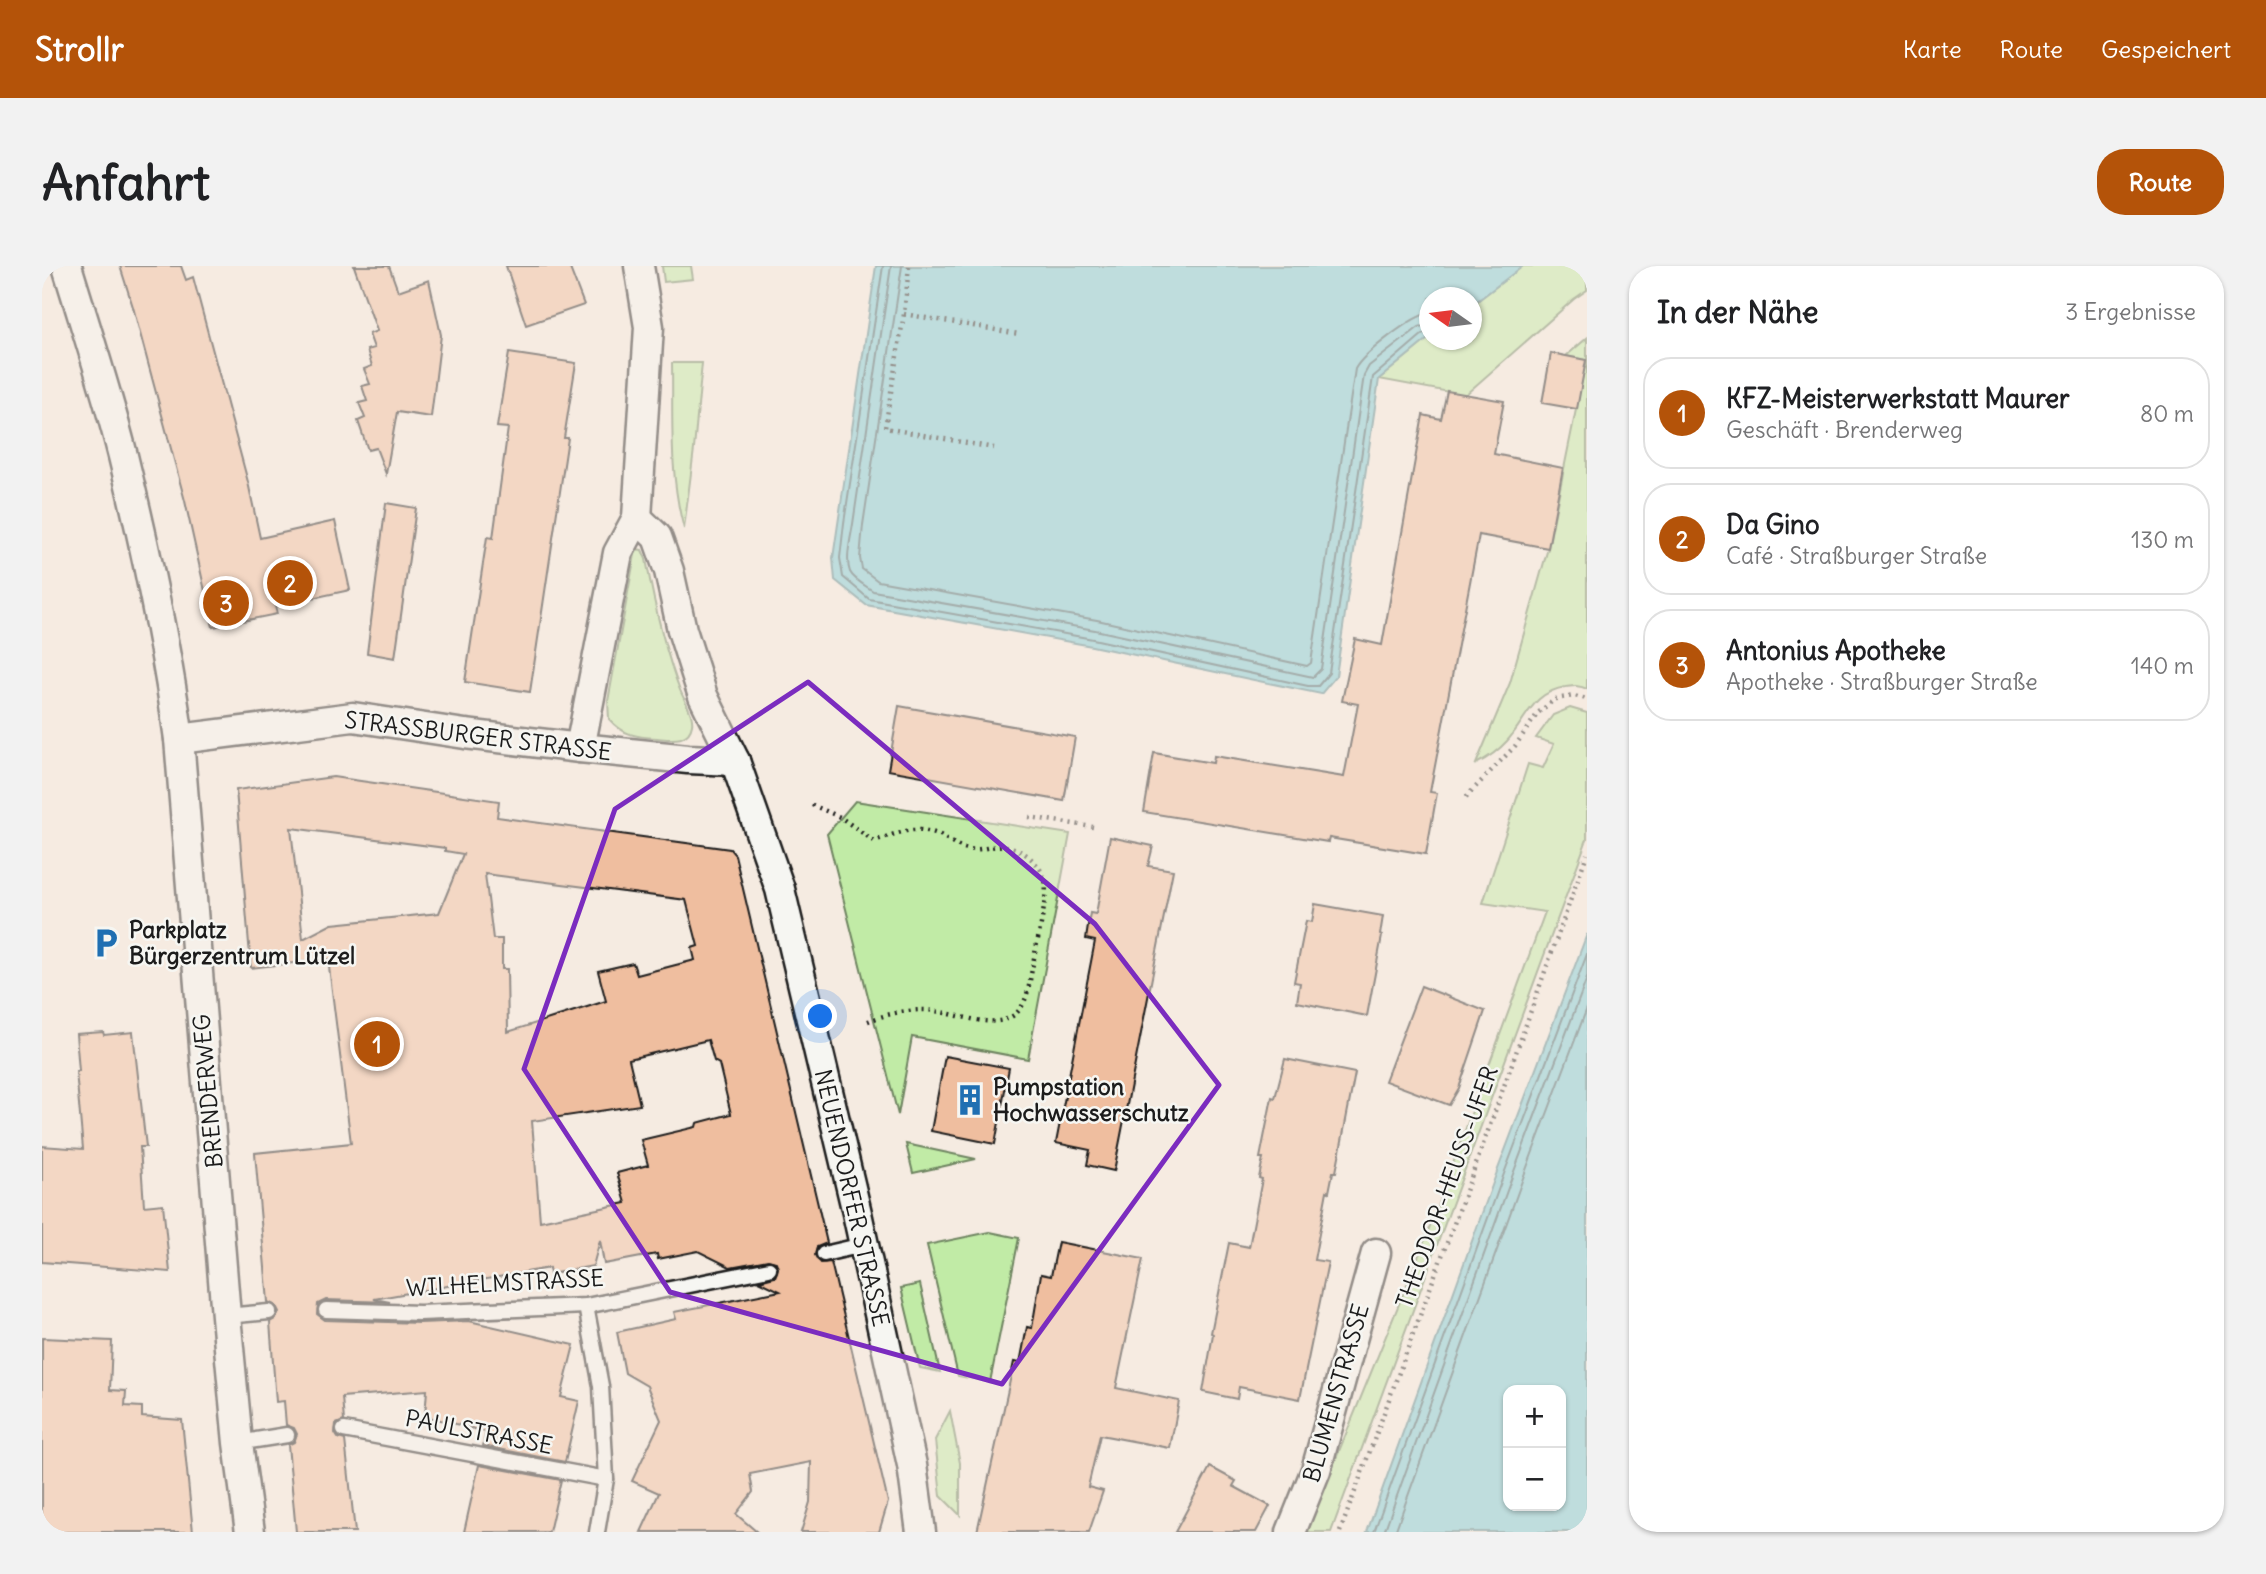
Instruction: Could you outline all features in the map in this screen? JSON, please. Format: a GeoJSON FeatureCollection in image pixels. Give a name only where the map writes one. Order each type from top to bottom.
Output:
{"type":"FeatureCollection","features":[{"type":"Feature","properties":{"kind":"street","name":"BRENDERWEG"},"geometry":{"type":"LineString","coordinates":[[67,266],[122,453],[155,591],[169,669],[179,739],[226,1316],[250,1532]]}},
{"type":"Feature","properties":{"kind":"street"},"geometry":{"type":"LineString","coordinates":[[580,748],[618,553],[637,518],[649,327],[639,266]]}},
{"type":"Feature","properties":{"kind":"street","name":"NEUENDORFER STRASSE"},"geometry":{"type":"LineString","coordinates":[[637,518],[657,537],[669,570],[682,630],[704,696],[735,761],[780,889],[912,1465],[921,1532]]}},
{"type":"Feature","properties":{"kind":"street","name":"STRASSBURGER STRASSE"},"geometry":{"type":"LineString","coordinates":[[179,739],[353,717],[580,748],[735,761]]}},
{"type":"Feature","properties":{"kind":"street","name":"BLUMENSTRASSE"},"geometry":{"type":"LineString","coordinates":[[1291,1532],[1316,1470],[1376,1252]]}},
{"type":"Feature","properties":{"kind":"street","name":"BRENDERWEG"},"geometry":{"type":"LineString","coordinates":[[237,1532],[238,1443]]}},
{"type":"Feature","properties":{"kind":"lane"},"geometry":{"type":"LineString","coordinates":[[824,1254],[863,1245]]}},
{"type":"Feature","properties":{"kind":"lane","name":"WILHELMSTRASSE"},"geometry":{"type":"LineString","coordinates":[[326,1310],[420,1313],[586,1306],[769,1269]]}},
{"type":"Feature","properties":{"kind":"lane"},"geometry":{"type":"LineString","coordinates":[[586,1306],[601,1386],[606,1479],[597,1532]]}},
{"type":"Feature","properties":{"kind":"lane"},"geometry":{"type":"LineString","coordinates":[[226,1316],[269,1312]]}},
{"type":"Feature","properties":{"kind":"lane","name":"PAULSTRASSE"},"geometry":{"type":"LineString","coordinates":[[344,1430],[606,1479]]}},
{"type":"Feature","properties":{"kind":"lane"},"geometry":{"type":"LineString","coordinates":[[238,1443],[287,1435]]}},
{"type":"Feature","properties":{"kind":"path"},"geometry":{"type":"LineString","coordinates":[[909,266],[885,428],[994,448]]}},
{"type":"Feature","properties":{"kind":"path"},"geometry":{"type":"LineString","coordinates":[[904,314],[1019,334]]}},
{"type":"Feature","properties":{"kind":"path"},"geometry":{"type":"LineString","coordinates":[[1466,797],[1515,746],[1538,713],[1555,699],[1574,696],[1587,699]]}},
{"type":"Feature","properties":{"kind":"path"},"geometry":{"type":"LineString","coordinates":[[812,805],[840,817],[874,841],[907,830],[926,830],[964,848],[983,850],[1004,846],[1026,854],[1038,866],[1045,880],[1045,898],[1026,999],[1014,1016],[996,1023],[923,1010],[866,1022]]}},
{"type":"Feature","properties":{"kind":"path"},"geometry":{"type":"LineString","coordinates":[[1029,817],[1093,827]]}},
{"type":"Feature","properties":{"kind":"path","name":"THEODOR-HEUSS-UFER"},"geometry":{"type":"LineString","coordinates":[[1340,1532],[1587,854]]}},
{"type":"Feature","properties":{"kind":"highlighted area"},"geometry":{"type":"Polygon","coordinates":[[[808,682],[1095,924],[1219,1085],[1002,1384],[670,1292],[524,1069],[615,809],[808,682]]]}},
{"type":"Feature","properties":{"kind":"green space"},"geometry":{"type":"Polygon","coordinates":[[[662,266],[691,266],[693,279],[664,282],[662,266]]]}},
{"type":"Feature","properties":{"kind":"green space"},"geometry":{"type":"Polygon","coordinates":[[[1523,266],[1587,266],[1587,290],[1465,395],[1379,379],[1419,346],[1419,350],[1482,350],[1482,297],[1523,266]]]}},
{"type":"Feature","properties":{"kind":"green space"},"geometry":{"type":"Polygon","coordinates":[[[1587,338],[1587,689],[1579,686],[1566,687],[1545,694],[1531,708],[1504,745],[1476,764],[1510,683],[1548,548],[1586,360],[1566,356],[1587,338]]]}},
{"type":"Feature","properties":{"kind":"green space"},"geometry":{"type":"Polygon","coordinates":[[[672,363],[702,363],[684,529],[674,468],[672,363]]]}},
{"type":"Feature","properties":{"kind":"green space"},"geometry":{"type":"Polygon","coordinates":[[[636,549],[642,550],[646,559],[664,642],[692,717],[690,731],[678,739],[636,736],[619,729],[609,719],[608,701],[636,549]]]}},
{"type":"Feature","properties":{"kind":"green space"},"geometry":{"type":"Polygon","coordinates":[[[1570,708],[1587,713],[1587,839],[1331,1532],[1306,1532],[1423,1245],[1545,912],[1483,903],[1528,764],[1543,768],[1554,744],[1536,738],[1553,715],[1570,708]]]}},
{"type":"Feature","properties":{"kind":"green space"},"geometry":{"type":"Polygon","coordinates":[[[855,801],[1070,834],[1028,1059],[912,1037],[898,1115],[827,834],[855,801]]]}},
{"type":"Feature","properties":{"kind":"green space"},"geometry":{"type":"Polygon","coordinates":[[[906,1144],[976,1159],[913,1173],[906,1144]]]}},
{"type":"Feature","properties":{"kind":"green space"},"geometry":{"type":"Polygon","coordinates":[[[990,1232],[1019,1238],[990,1382],[958,1376],[927,1245],[990,1232]]]}},
{"type":"Feature","properties":{"kind":"green space"},"geometry":{"type":"Polygon","coordinates":[[[920,1284],[940,1372],[920,1368],[901,1288],[920,1284]]]}},
{"type":"Feature","properties":{"kind":"green space"},"geometry":{"type":"Polygon","coordinates":[[[950,1411],[960,1463],[960,1515],[941,1496],[935,1440],[950,1411]]]}},
{"type":"Feature","properties":{"kind":"water"},"geometry":{"type":"Polygon","coordinates":[[[876,266],[1523,266],[1482,297],[1482,287],[1419,287],[1419,346],[1379,379],[1336,676],[1321,694],[1092,646],[866,605],[835,580],[833,558],[876,266]]]}},
{"type":"Feature","properties":{"kind":"water"},"geometry":{"type":"Polygon","coordinates":[[[1587,934],[1587,1532],[1367,1532],[1498,1169],[1587,934]]]}},
{"type":"Feature","properties":{"kind":"building"},"geometry":{"type":"Polygon","coordinates":[[[120,266],[181,266],[186,280],[193,277],[248,482],[260,538],[335,521],[350,590],[275,606],[277,614],[213,627],[185,501],[120,266]]]}},
{"type":"Feature","properties":{"kind":"building"},"geometry":{"type":"Polygon","coordinates":[[[354,266],[389,266],[398,291],[429,280],[441,335],[431,417],[397,412],[386,474],[376,448],[368,450],[358,421],[365,418],[359,403],[367,401],[362,386],[370,384],[364,369],[372,366],[367,350],[374,348],[369,334],[377,331],[354,266]]]}},
{"type":"Feature","properties":{"kind":"building"},"geometry":{"type":"Polygon","coordinates":[[[506,266],[569,266],[584,305],[526,325],[506,266]]]}},
{"type":"Feature","properties":{"kind":"building"},"geometry":{"type":"Polygon","coordinates":[[[509,353],[576,363],[564,438],[568,438],[530,692],[465,682],[487,537],[493,538],[508,428],[497,427],[509,353]]]}},
{"type":"Feature","properties":{"kind":"building"},"geometry":{"type":"Polygon","coordinates":[[[1551,353],[1586,360],[1577,409],[1542,403],[1551,353]]]}},
{"type":"Feature","properties":{"kind":"building"},"geometry":{"type":"Polygon","coordinates":[[[1447,391],[1504,401],[1494,454],[1563,468],[1548,548],[1479,535],[1430,792],[1437,793],[1426,854],[1329,838],[1328,842],[1144,812],[1154,753],[1213,763],[1214,756],[1344,777],[1358,704],[1342,701],[1355,639],[1382,645],[1423,415],[1441,419],[1447,391]]]}},
{"type":"Feature","properties":{"kind":"building"},"geometry":{"type":"Polygon","coordinates":[[[386,503],[416,508],[395,658],[367,653],[386,503]]]}},
{"type":"Feature","properties":{"kind":"building"},"geometry":{"type":"Polygon","coordinates":[[[899,706],[1075,737],[1064,801],[888,770],[899,706]]]}},
{"type":"Feature","properties":{"kind":"building"},"geometry":{"type":"Polygon","coordinates":[[[333,777],[499,801],[497,817],[730,849],[735,855],[827,1243],[817,1247],[815,1255],[821,1263],[831,1262],[888,1502],[879,1532],[801,1532],[810,1502],[811,1462],[750,1474],[753,1492],[736,1514],[757,1532],[641,1532],[659,1493],[632,1481],[661,1420],[647,1386],[625,1373],[617,1332],[676,1319],[674,1312],[780,1291],[759,1281],[775,1277],[778,1268],[776,1262],[768,1260],[730,1267],[698,1251],[658,1259],[657,1254],[604,1264],[600,1240],[593,1266],[550,1274],[549,1268],[374,1299],[390,1302],[326,1300],[318,1304],[317,1314],[325,1320],[420,1323],[469,1321],[574,1345],[561,1397],[579,1401],[565,1462],[483,1446],[486,1432],[425,1416],[427,1390],[342,1397],[344,1421],[336,1424],[335,1433],[338,1438],[345,1440],[355,1532],[296,1532],[288,1445],[294,1442],[297,1434],[294,1428],[286,1425],[284,1401],[276,1402],[270,1322],[279,1312],[276,1306],[268,1302],[255,1153],[351,1143],[328,959],[251,968],[236,790],[333,777]],[[291,828],[303,939],[332,924],[439,913],[463,854],[445,851],[445,848],[291,828]],[[485,874],[493,939],[502,939],[502,969],[507,969],[508,1032],[606,1001],[598,971],[633,963],[637,975],[695,960],[692,948],[698,946],[686,900],[485,874]],[[708,1040],[629,1059],[640,1105],[532,1121],[540,1221],[626,1203],[617,1173],[648,1165],[641,1140],[696,1127],[697,1123],[731,1114],[719,1064],[714,1061],[708,1040]]]}},
{"type":"Feature","properties":{"kind":"building"},"geometry":{"type":"Polygon","coordinates":[[[1110,837],[1153,846],[1148,866],[1173,870],[1114,1171],[1087,1165],[1090,1150],[1056,1143],[1095,941],[1086,939],[1090,913],[1096,914],[1110,837]]]}},
{"type":"Feature","properties":{"kind":"building"},"geometry":{"type":"Polygon","coordinates":[[[1315,904],[1383,916],[1382,936],[1367,1016],[1297,1002],[1300,983],[1294,982],[1306,921],[1312,922],[1315,904]]]}},
{"type":"Feature","properties":{"kind":"building"},"geometry":{"type":"Polygon","coordinates":[[[1421,986],[1485,1011],[1459,1088],[1449,1105],[1385,1081],[1421,986]]]}},
{"type":"Feature","properties":{"kind":"building"},"geometry":{"type":"Polygon","coordinates":[[[103,1032],[104,1035],[133,1032],[146,1147],[140,1147],[144,1206],[163,1204],[170,1272],[42,1262],[42,1146],[83,1149],[76,1071],[79,1071],[76,1034],[103,1032]]]}},
{"type":"Feature","properties":{"kind":"building","name":"Pumpstation Hochwasserschutz"},"geometry":{"type":"Polygon","coordinates":[[[945,1056],[1009,1068],[995,1144],[931,1131],[945,1056]]]}},
{"type":"Feature","properties":{"kind":"building"},"geometry":{"type":"Polygon","coordinates":[[[1285,1059],[1355,1073],[1336,1172],[1333,1172],[1329,1192],[1327,1191],[1314,1260],[1328,1262],[1300,1399],[1239,1387],[1237,1399],[1203,1392],[1213,1334],[1211,1333],[1229,1243],[1249,1247],[1262,1179],[1259,1178],[1263,1158],[1260,1158],[1272,1097],[1275,1098],[1285,1059]]]}},
{"type":"Feature","properties":{"kind":"building"},"geometry":{"type":"Polygon","coordinates":[[[1058,1242],[1143,1259],[1116,1388],[1179,1401],[1170,1448],[1100,1435],[1088,1487],[1103,1491],[1089,1532],[977,1532],[1014,1362],[1020,1363],[1027,1327],[1032,1328],[1041,1274],[1051,1276],[1058,1242]]]}},
{"type":"Feature","properties":{"kind":"building"},"geometry":{"type":"Polygon","coordinates":[[[42,1338],[112,1341],[110,1390],[126,1391],[125,1406],[142,1407],[142,1417],[182,1420],[193,1532],[42,1532],[42,1338]]]}},
{"type":"Feature","properties":{"kind":"building"},"geometry":{"type":"Polygon","coordinates":[[[479,1465],[561,1480],[549,1532],[464,1532],[479,1465]]]}},
{"type":"Feature","properties":{"kind":"building"},"geometry":{"type":"Polygon","coordinates":[[[1210,1467],[1236,1481],[1233,1486],[1270,1506],[1256,1532],[1175,1532],[1210,1467]]]}},
{"type":"Feature","properties":{"kind":"place","name":"Da Gino"},"geometry":{"type":"Point","coordinates":[290,583]}},
{"type":"Feature","properties":{"kind":"place","name":"Antonius Apotheke"},"geometry":{"type":"Point","coordinates":[226,603]}},
{"type":"Feature","properties":{"kind":"place","name":"Parkplatz Bürgerzentrum Lützel"},"geometry":{"type":"Point","coordinates":[106,943]}},
{"type":"Feature","properties":{"kind":"place","name":"KFZ-Meisterwerkstatt Maurer"},"geometry":{"type":"Point","coordinates":[377,1044]}},
{"type":"Feature","properties":{"kind":"place","name":"Pumpstation Hochwasserschutz"},"geometry":{"type":"Point","coordinates":[970,1100]}}]}
